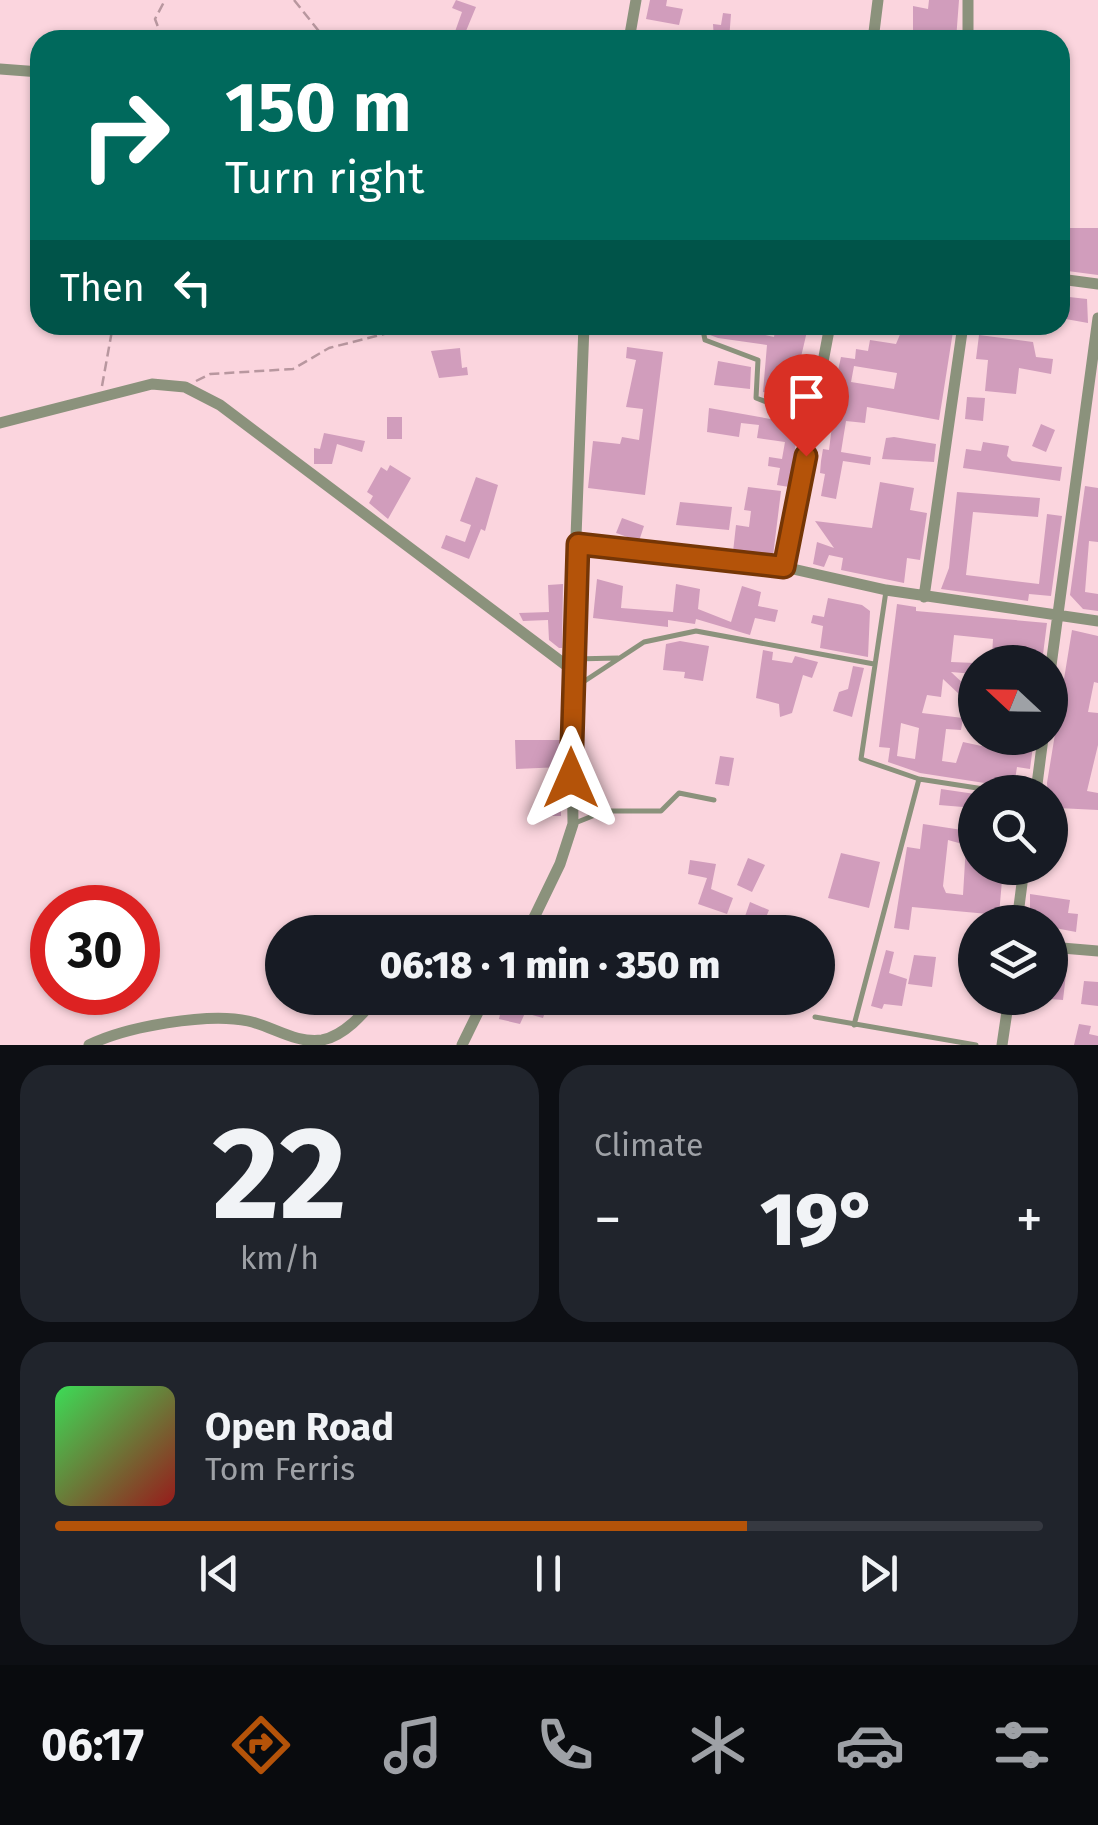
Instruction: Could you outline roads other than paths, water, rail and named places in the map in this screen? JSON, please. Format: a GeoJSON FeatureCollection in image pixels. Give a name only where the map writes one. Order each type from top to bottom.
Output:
{"type":"FeatureCollection","features":[{"type":"Feature","properties":{"kind":"street"},"geometry":{"type":"LineString","coordinates":[[631,30],[636,0]]}},
{"type":"Feature","properties":{"kind":"street"},"geometry":{"type":"LineString","coordinates":[[874,30],[878,0]]}},
{"type":"Feature","properties":{"kind":"street"},"geometry":{"type":"LineString","coordinates":[[968,0],[968,30]]}},
{"type":"Feature","properties":{"kind":"street"},"geometry":{"type":"LineString","coordinates":[[0,69],[30,71]]}},
{"type":"Feature","properties":{"kind":"street"},"geometry":{"type":"LineString","coordinates":[[1070,280],[1098,284]]}},
{"type":"Feature","properties":{"kind":"street"},"geometry":{"type":"LineString","coordinates":[[1053,645],[1098,318]]}},
{"type":"Feature","properties":{"kind":"street"},"geometry":{"type":"LineString","coordinates":[[534,915],[560,864],[573,824],[571,690],[584,335]]}},
{"type":"Feature","properties":{"kind":"street"},"geometry":{"type":"LineString","coordinates":[[784,567],[828,335]]}},
{"type":"Feature","properties":{"kind":"street"},"geometry":{"type":"LineString","coordinates":[[924,596],[962,335]]}},
{"type":"Feature","properties":{"kind":"street"},"geometry":{"type":"LineString","coordinates":[[0,423],[152,384],[185,387],[220,405],[572,664]]}},
{"type":"Feature","properties":{"kind":"street"},"geometry":{"type":"LineString","coordinates":[[578,544],[784,567],[886,590],[1098,622]]}},
{"type":"Feature","properties":{"kind":"street"},"geometry":{"type":"LineString","coordinates":[[1068,949],[1098,952]]}},
{"type":"Feature","properties":{"kind":"street"},"geometry":{"type":"LineString","coordinates":[[90,1045],[120,1029],[245,1020],[290,1036],[321,1040],[340,1032],[358,1015]]}},
{"type":"Feature","properties":{"kind":"street"},"geometry":{"type":"LineString","coordinates":[[462,1045],[477,1015]]}},
{"type":"Feature","properties":{"kind":"street"},"geometry":{"type":"LineString","coordinates":[[1002,1045],[1006,1015]]}},
{"type":"Feature","properties":{"kind":"lane"},"geometry":{"type":"LineString","coordinates":[[703,335],[704,340],[758,360],[756,398],[812,419]]}},
{"type":"Feature","properties":{"kind":"lane"},"geometry":{"type":"LineString","coordinates":[[886,590],[861,759],[919,779],[958,785]]}},
{"type":"Feature","properties":{"kind":"lane"},"geometry":{"type":"LineString","coordinates":[[571,690],[656,638],[696,631],[874,664]]}},
{"type":"Feature","properties":{"kind":"lane"},"geometry":{"type":"LineString","coordinates":[[572,664],[621,658]]}},
{"type":"Feature","properties":{"kind":"lane"},"geometry":{"type":"LineString","coordinates":[[854,1025],[919,779]]}},
{"type":"Feature","properties":{"kind":"lane"},"geometry":{"type":"LineString","coordinates":[[573,824],[606,812],[662,811],[679,793],[714,800]]}},
{"type":"Feature","properties":{"kind":"lane"},"geometry":{"type":"LineString","coordinates":[[815,1017],[976,1045]]}}]}
